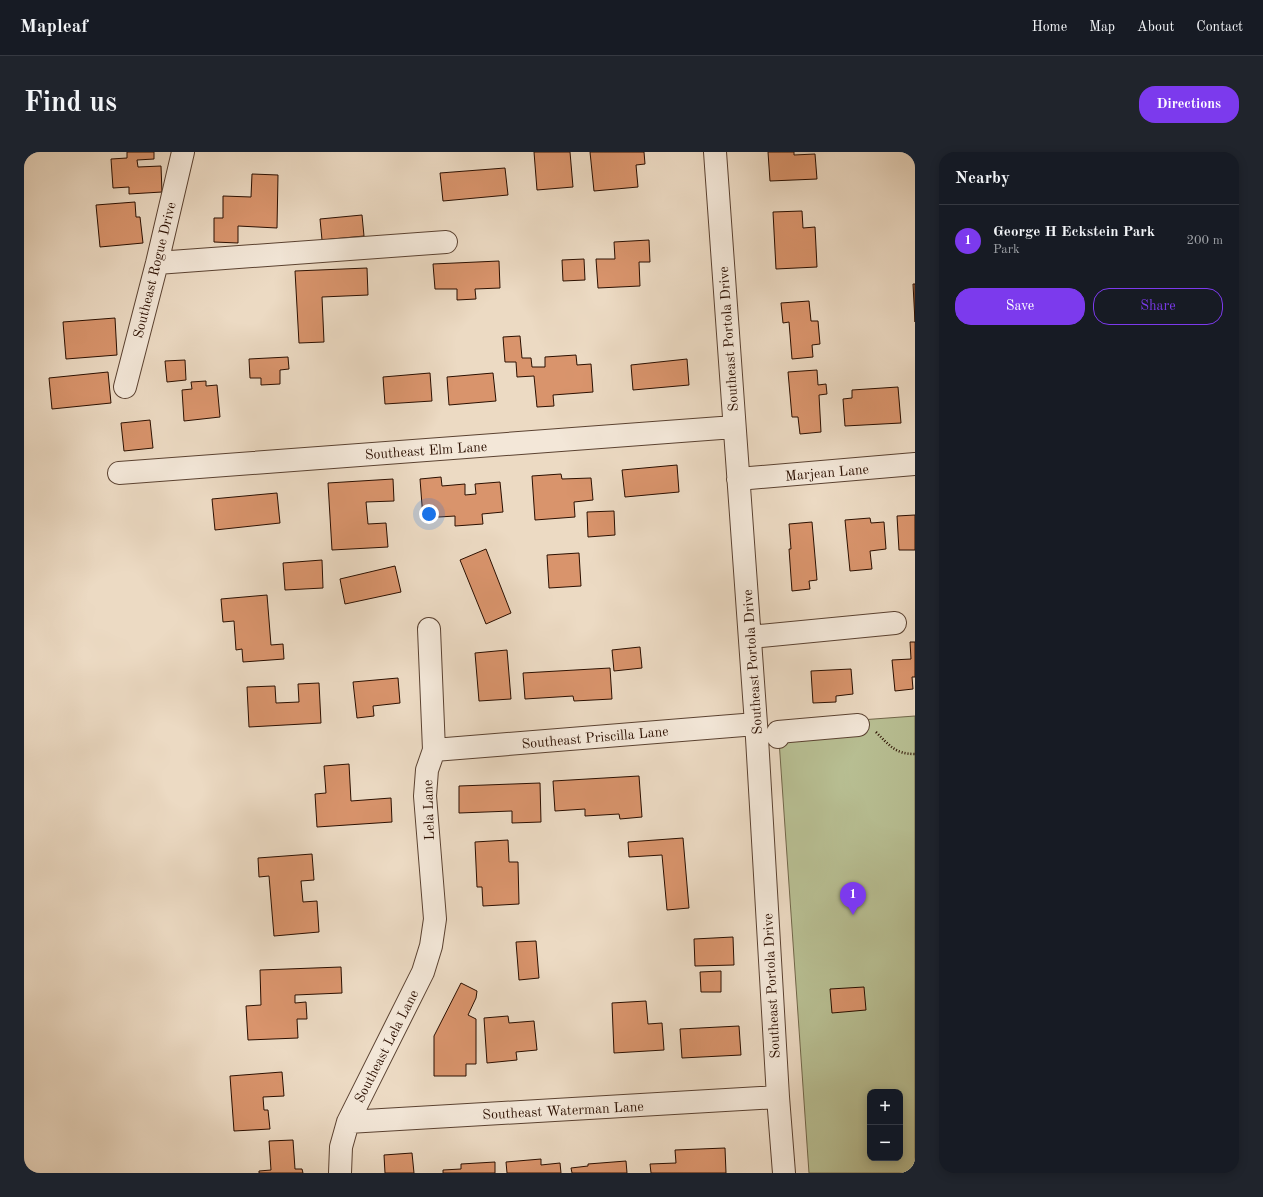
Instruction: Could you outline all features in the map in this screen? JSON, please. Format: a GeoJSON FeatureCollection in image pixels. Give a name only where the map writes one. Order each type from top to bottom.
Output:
{"type":"FeatureCollection","features":[{"type":"Feature","properties":{"kind":"street","name":"Southeast Rogue Drive"},"geometry":{"type":"LineString","coordinates":[[125,387],[157,263],[183,152]]}},
{"type":"Feature","properties":{"kind":"street","name":"Southeast Portola Drive"},"geometry":{"type":"LineString","coordinates":[[715,152],[756,724],[778,1097],[784,1173]]}},
{"type":"Feature","properties":{"kind":"street"},"geometry":{"type":"LineString","coordinates":[[157,263],[446,242]]}},
{"type":"Feature","properties":{"kind":"street","name":"Southeast Elm Lane"},"geometry":{"type":"LineString","coordinates":[[119,473],[734,427]]}},
{"type":"Feature","properties":{"kind":"street","name":"Marjean Lane"},"geometry":{"type":"LineString","coordinates":[[738,479],[915,464]]}},
{"type":"Feature","properties":{"kind":"street"},"geometry":{"type":"LineString","coordinates":[[750,637],[895,623]]}},
{"type":"Feature","properties":{"kind":"street","name":"Lela Lane"},"geometry":{"type":"LineString","coordinates":[[429,629],[434,750],[427,770],[425,796],[435,919]]}},
{"type":"Feature","properties":{"kind":"street","name":"Southeast Priscilla Lane"},"geometry":{"type":"LineString","coordinates":[[434,750],[756,724]]}},
{"type":"Feature","properties":{"kind":"street"},"geometry":{"type":"LineString","coordinates":[[778,737],[778,732],[858,725]]}},
{"type":"Feature","properties":{"kind":"street","name":"Southeast Lela Lane"},"geometry":{"type":"LineString","coordinates":[[340,1173],[341,1147],[348,1122],[423,972],[431,946],[435,919]]}},
{"type":"Feature","properties":{"kind":"street","name":"Southeast Waterman Lane"},"geometry":{"type":"LineString","coordinates":[[348,1122],[778,1097]]}},
{"type":"Feature","properties":{"kind":"path"},"geometry":{"type":"LineString","coordinates":[[858,725],[869,726],[890,746],[903,754],[915,754]]}},
{"type":"Feature","properties":{"kind":"green space"},"geometry":{"type":"Polygon","coordinates":[[[915,716],[915,1173],[809,1173],[778,726],[915,716]]]}},
{"type":"Feature","properties":{"kind":"building"},"geometry":{"type":"Polygon","coordinates":[[[127,152],[154,152],[154,159],[137,160],[138,167],[161,166],[162,192],[129,194],[129,187],[113,188],[111,159],[127,158],[127,152]]]}},
{"type":"Feature","properties":{"kind":"building"},"geometry":{"type":"Polygon","coordinates":[[[534,152],[570,152],[573,187],[537,190],[534,152]]]}},
{"type":"Feature","properties":{"kind":"building"},"geometry":{"type":"Polygon","coordinates":[[[590,152],[644,152],[645,164],[636,165],[638,187],[594,191],[590,152]]]}},
{"type":"Feature","properties":{"kind":"building"},"geometry":{"type":"Polygon","coordinates":[[[768,152],[794,152],[794,155],[815,154],[817,179],[770,181],[768,152]]]}},
{"type":"Feature","properties":{"kind":"building"},"geometry":{"type":"Polygon","coordinates":[[[505,168],[508,195],[443,201],[440,173],[505,168]]]}},
{"type":"Feature","properties":{"kind":"building"},"geometry":{"type":"Polygon","coordinates":[[[252,174],[278,175],[277,228],[238,226],[238,243],[214,242],[214,218],[223,218],[223,196],[251,197],[252,174]]]}},
{"type":"Feature","properties":{"kind":"building"},"geometry":{"type":"Polygon","coordinates":[[[135,202],[136,217],[140,217],[143,243],[100,247],[96,205],[135,202]]]}},
{"type":"Feature","properties":{"kind":"building"},"geometry":{"type":"Polygon","coordinates":[[[802,211],[803,228],[815,227],[817,267],[776,269],[773,212],[802,211]]]}},
{"type":"Feature","properties":{"kind":"building"},"geometry":{"type":"Polygon","coordinates":[[[362,215],[364,236],[322,240],[320,219],[362,215]]]}},
{"type":"Feature","properties":{"kind":"building"},"geometry":{"type":"Polygon","coordinates":[[[649,240],[650,262],[639,262],[640,286],[598,288],[596,259],[615,259],[614,242],[649,240]]]}},
{"type":"Feature","properties":{"kind":"building"},"geometry":{"type":"Polygon","coordinates":[[[584,259],[585,280],[563,281],[562,260],[584,259]]]}},
{"type":"Feature","properties":{"kind":"building"},"geometry":{"type":"Polygon","coordinates":[[[499,261],[500,288],[475,289],[476,299],[457,300],[457,289],[435,289],[433,264],[499,261]]]}},
{"type":"Feature","properties":{"kind":"building"},"geometry":{"type":"Polygon","coordinates":[[[367,268],[368,295],[322,297],[324,342],[299,343],[295,271],[367,268]]]}},
{"type":"Feature","properties":{"kind":"building"},"geometry":{"type":"Polygon","coordinates":[[[913,284],[915,284],[915,322],[913,284]]]}},
{"type":"Feature","properties":{"kind":"building"},"geometry":{"type":"Polygon","coordinates":[[[809,301],[811,321],[818,321],[820,344],[812,345],[813,357],[792,359],[789,322],[783,323],[781,303],[809,301]]]}},
{"type":"Feature","properties":{"kind":"building"},"geometry":{"type":"Polygon","coordinates":[[[115,318],[117,355],[66,359],[63,322],[115,318]]]}},
{"type":"Feature","properties":{"kind":"building"},"geometry":{"type":"Polygon","coordinates":[[[520,336],[522,358],[531,358],[532,367],[545,367],[545,357],[576,355],[577,365],[591,364],[593,392],[553,395],[554,406],[537,407],[534,376],[517,377],[516,362],[505,362],[503,337],[520,336]]]}},
{"type":"Feature","properties":{"kind":"building"},"geometry":{"type":"Polygon","coordinates":[[[288,357],[289,369],[280,370],[280,384],[261,385],[261,378],[250,378],[249,359],[288,357]]]}},
{"type":"Feature","properties":{"kind":"building"},"geometry":{"type":"Polygon","coordinates":[[[687,359],[689,385],[633,390],[631,365],[687,359]]]}},
{"type":"Feature","properties":{"kind":"building"},"geometry":{"type":"Polygon","coordinates":[[[185,360],[186,380],[167,382],[165,361],[185,360]]]}},
{"type":"Feature","properties":{"kind":"building"},"geometry":{"type":"Polygon","coordinates":[[[817,370],[818,385],[826,384],[827,394],[819,395],[821,432],[800,434],[798,417],[792,417],[788,372],[817,370]]]}},
{"type":"Feature","properties":{"kind":"building"},"geometry":{"type":"Polygon","coordinates":[[[108,372],[111,403],[52,409],[49,378],[108,372]]]}},
{"type":"Feature","properties":{"kind":"building"},"geometry":{"type":"Polygon","coordinates":[[[430,373],[432,401],[385,404],[383,377],[430,373]]]}},
{"type":"Feature","properties":{"kind":"building"},"geometry":{"type":"Polygon","coordinates":[[[493,373],[496,401],[449,405],[447,377],[493,373]]]}},
{"type":"Feature","properties":{"kind":"building"},"geometry":{"type":"Polygon","coordinates":[[[206,381],[206,386],[217,385],[220,417],[184,421],[182,390],[192,389],[191,382],[206,381]]]}},
{"type":"Feature","properties":{"kind":"building"},"geometry":{"type":"Polygon","coordinates":[[[898,387],[901,423],[845,426],[843,399],[852,398],[852,390],[898,387]]]}},
{"type":"Feature","properties":{"kind":"building"},"geometry":{"type":"Polygon","coordinates":[[[150,420],[153,448],[124,451],[121,423],[150,420]]]}},
{"type":"Feature","properties":{"kind":"building"},"geometry":{"type":"Polygon","coordinates":[[[677,465],[679,492],[625,497],[622,470],[677,465]]]}},
{"type":"Feature","properties":{"kind":"building"},"geometry":{"type":"Polygon","coordinates":[[[561,474],[562,479],[591,478],[593,500],[574,502],[575,517],[535,520],[532,476],[561,474]]]}},
{"type":"Feature","properties":{"kind":"building"},"geometry":{"type":"Polygon","coordinates":[[[441,477],[442,486],[465,484],[465,495],[476,494],[475,484],[500,482],[503,512],[482,514],[483,524],[455,526],[455,516],[423,518],[420,479],[441,477]]]}},
{"type":"Feature","properties":{"kind":"building"},"geometry":{"type":"Polygon","coordinates":[[[393,479],[394,501],[366,502],[368,524],[386,523],[388,547],[332,550],[328,483],[393,479]]]}},
{"type":"Feature","properties":{"kind":"building"},"geometry":{"type":"Polygon","coordinates":[[[277,493],[280,523],[215,530],[212,499],[277,493]]]}},
{"type":"Feature","properties":{"kind":"building"},"geometry":{"type":"Polygon","coordinates":[[[614,511],[615,535],[588,537],[587,512],[614,511]]]}},
{"type":"Feature","properties":{"kind":"building"},"geometry":{"type":"Polygon","coordinates":[[[915,515],[915,550],[899,550],[897,516],[915,515]]]}},
{"type":"Feature","properties":{"kind":"building"},"geometry":{"type":"Polygon","coordinates":[[[870,518],[871,523],[884,522],[886,549],[870,551],[872,569],[850,571],[845,520],[870,518]]]}},
{"type":"Feature","properties":{"kind":"building"},"geometry":{"type":"Polygon","coordinates":[[[812,522],[817,580],[809,581],[810,589],[792,591],[789,524],[812,522]]]}},
{"type":"Feature","properties":{"kind":"building"},"geometry":{"type":"Polygon","coordinates":[[[486,549],[511,613],[486,624],[460,560],[486,549]]]}},
{"type":"Feature","properties":{"kind":"building"},"geometry":{"type":"Polygon","coordinates":[[[579,553],[581,586],[549,588],[547,555],[579,553]]]}},
{"type":"Feature","properties":{"kind":"building"},"geometry":{"type":"Polygon","coordinates":[[[322,560],[323,588],[285,590],[283,563],[322,560]]]}},
{"type":"Feature","properties":{"kind":"building"},"geometry":{"type":"Polygon","coordinates":[[[395,566],[401,592],[345,604],[340,579],[395,566]]]}},
{"type":"Feature","properties":{"kind":"building"},"geometry":{"type":"Polygon","coordinates":[[[267,595],[271,645],[283,644],[284,659],[243,662],[242,649],[236,650],[234,621],[223,622],[221,599],[267,595]]]}},
{"type":"Feature","properties":{"kind":"building"},"geometry":{"type":"Polygon","coordinates":[[[910,642],[915,642],[915,677],[912,677],[913,689],[895,691],[892,660],[911,659],[910,642]]]}},
{"type":"Feature","properties":{"kind":"building"},"geometry":{"type":"Polygon","coordinates":[[[640,647],[642,668],[614,671],[612,650],[640,647]]]}},
{"type":"Feature","properties":{"kind":"building"},"geometry":{"type":"Polygon","coordinates":[[[507,650],[511,699],[479,701],[475,653],[507,650]]]}},
{"type":"Feature","properties":{"kind":"building"},"geometry":{"type":"Polygon","coordinates":[[[610,668],[612,699],[574,701],[573,696],[525,699],[523,673],[610,668]]]}},
{"type":"Feature","properties":{"kind":"building"},"geometry":{"type":"Polygon","coordinates":[[[851,669],[853,694],[836,696],[836,702],[813,703],[811,671],[851,669]]]}},
{"type":"Feature","properties":{"kind":"building"},"geometry":{"type":"Polygon","coordinates":[[[398,678],[400,703],[373,706],[374,716],[357,718],[353,682],[398,678]]]}},
{"type":"Feature","properties":{"kind":"building"},"geometry":{"type":"Polygon","coordinates":[[[319,683],[321,723],[249,727],[247,687],[275,686],[276,703],[299,702],[298,684],[319,683]]]}},
{"type":"Feature","properties":{"kind":"building"},"geometry":{"type":"Polygon","coordinates":[[[349,764],[351,801],[391,798],[392,822],[317,827],[315,794],[326,793],[324,766],[349,764]]]}},
{"type":"Feature","properties":{"kind":"building"},"geometry":{"type":"Polygon","coordinates":[[[639,776],[642,817],[620,819],[619,814],[585,816],[585,809],[555,811],[553,781],[639,776]]]}},
{"type":"Feature","properties":{"kind":"building"},"geometry":{"type":"Polygon","coordinates":[[[540,783],[541,822],[512,823],[512,811],[459,813],[459,786],[540,783]]]}},
{"type":"Feature","properties":{"kind":"building"},"geometry":{"type":"Polygon","coordinates":[[[683,838],[689,908],[667,910],[662,855],[629,857],[628,842],[683,838]]]}},
{"type":"Feature","properties":{"kind":"building"},"geometry":{"type":"Polygon","coordinates":[[[508,840],[509,862],[518,862],[519,904],[483,906],[482,887],[477,887],[475,842],[508,840]]]}},
{"type":"Feature","properties":{"kind":"building"},"geometry":{"type":"Polygon","coordinates":[[[312,854],[314,880],[301,881],[303,902],[317,901],[319,932],[274,936],[269,876],[259,877],[258,858],[312,854]]]}},
{"type":"Feature","properties":{"kind":"building"},"geometry":{"type":"Polygon","coordinates":[[[733,937],[734,965],[695,966],[694,939],[733,937]]]}},
{"type":"Feature","properties":{"kind":"building"},"geometry":{"type":"Polygon","coordinates":[[[536,941],[539,978],[519,980],[516,942],[536,941]]]}},
{"type":"Feature","properties":{"kind":"building"},"geometry":{"type":"Polygon","coordinates":[[[341,967],[342,993],[295,995],[295,1003],[306,1002],[307,1019],[297,1019],[298,1038],[248,1040],[246,1006],[261,1005],[260,970],[341,967]]]}},
{"type":"Feature","properties":{"kind":"building"},"geometry":{"type":"Polygon","coordinates":[[[721,971],[721,992],[701,992],[700,972],[721,971]]]}},
{"type":"Feature","properties":{"kind":"building"},"geometry":{"type":"Polygon","coordinates":[[[461,983],[477,991],[476,998],[468,1015],[476,1019],[476,1064],[466,1064],[466,1076],[434,1076],[434,1036],[461,983]]]}},
{"type":"Feature","properties":{"kind":"building"},"geometry":{"type":"Polygon","coordinates":[[[864,987],[866,1010],[832,1013],[830,989],[864,987]]]}},
{"type":"Feature","properties":{"kind":"building"},"geometry":{"type":"Polygon","coordinates":[[[646,1001],[648,1024],[662,1023],[664,1050],[614,1053],[612,1003],[646,1001]]]}},
{"type":"Feature","properties":{"kind":"building"},"geometry":{"type":"Polygon","coordinates":[[[508,1016],[509,1023],[534,1021],[537,1050],[516,1052],[517,1060],[487,1063],[484,1018],[508,1016]]]}},
{"type":"Feature","properties":{"kind":"building"},"geometry":{"type":"Polygon","coordinates":[[[739,1026],[741,1055],[682,1058],[680,1029],[739,1026]]]}},
{"type":"Feature","properties":{"kind":"building"},"geometry":{"type":"Polygon","coordinates":[[[282,1072],[284,1096],[263,1097],[264,1110],[268,1110],[270,1129],[234,1131],[230,1076],[282,1072]]]}},
{"type":"Feature","properties":{"kind":"building"},"geometry":{"type":"Polygon","coordinates":[[[293,1140],[295,1169],[302,1169],[303,1173],[259,1173],[259,1171],[271,1170],[269,1141],[293,1140]]]}},
{"type":"Feature","properties":{"kind":"building"},"geometry":{"type":"Polygon","coordinates":[[[725,1148],[726,1173],[651,1173],[650,1164],[676,1163],[675,1150],[725,1148]]]}},
{"type":"Feature","properties":{"kind":"building"},"geometry":{"type":"Polygon","coordinates":[[[412,1153],[414,1173],[385,1173],[384,1155],[412,1153]]]}},
{"type":"Feature","properties":{"kind":"building"},"geometry":{"type":"Polygon","coordinates":[[[541,1159],[541,1165],[560,1163],[561,1173],[507,1173],[506,1162],[541,1159]]]}},
{"type":"Feature","properties":{"kind":"building"},"geometry":{"type":"Polygon","coordinates":[[[626,1161],[627,1173],[572,1173],[571,1168],[588,1166],[588,1164],[626,1161]]]}},
{"type":"Feature","properties":{"kind":"building"},"geometry":{"type":"Polygon","coordinates":[[[495,1162],[495,1173],[443,1173],[443,1170],[461,1169],[461,1164],[495,1162]]]}},
{"type":"Feature","properties":{"kind":"place","name":"George H Eckstein Park"},"geometry":{"type":"Point","coordinates":[853,915]}}]}
